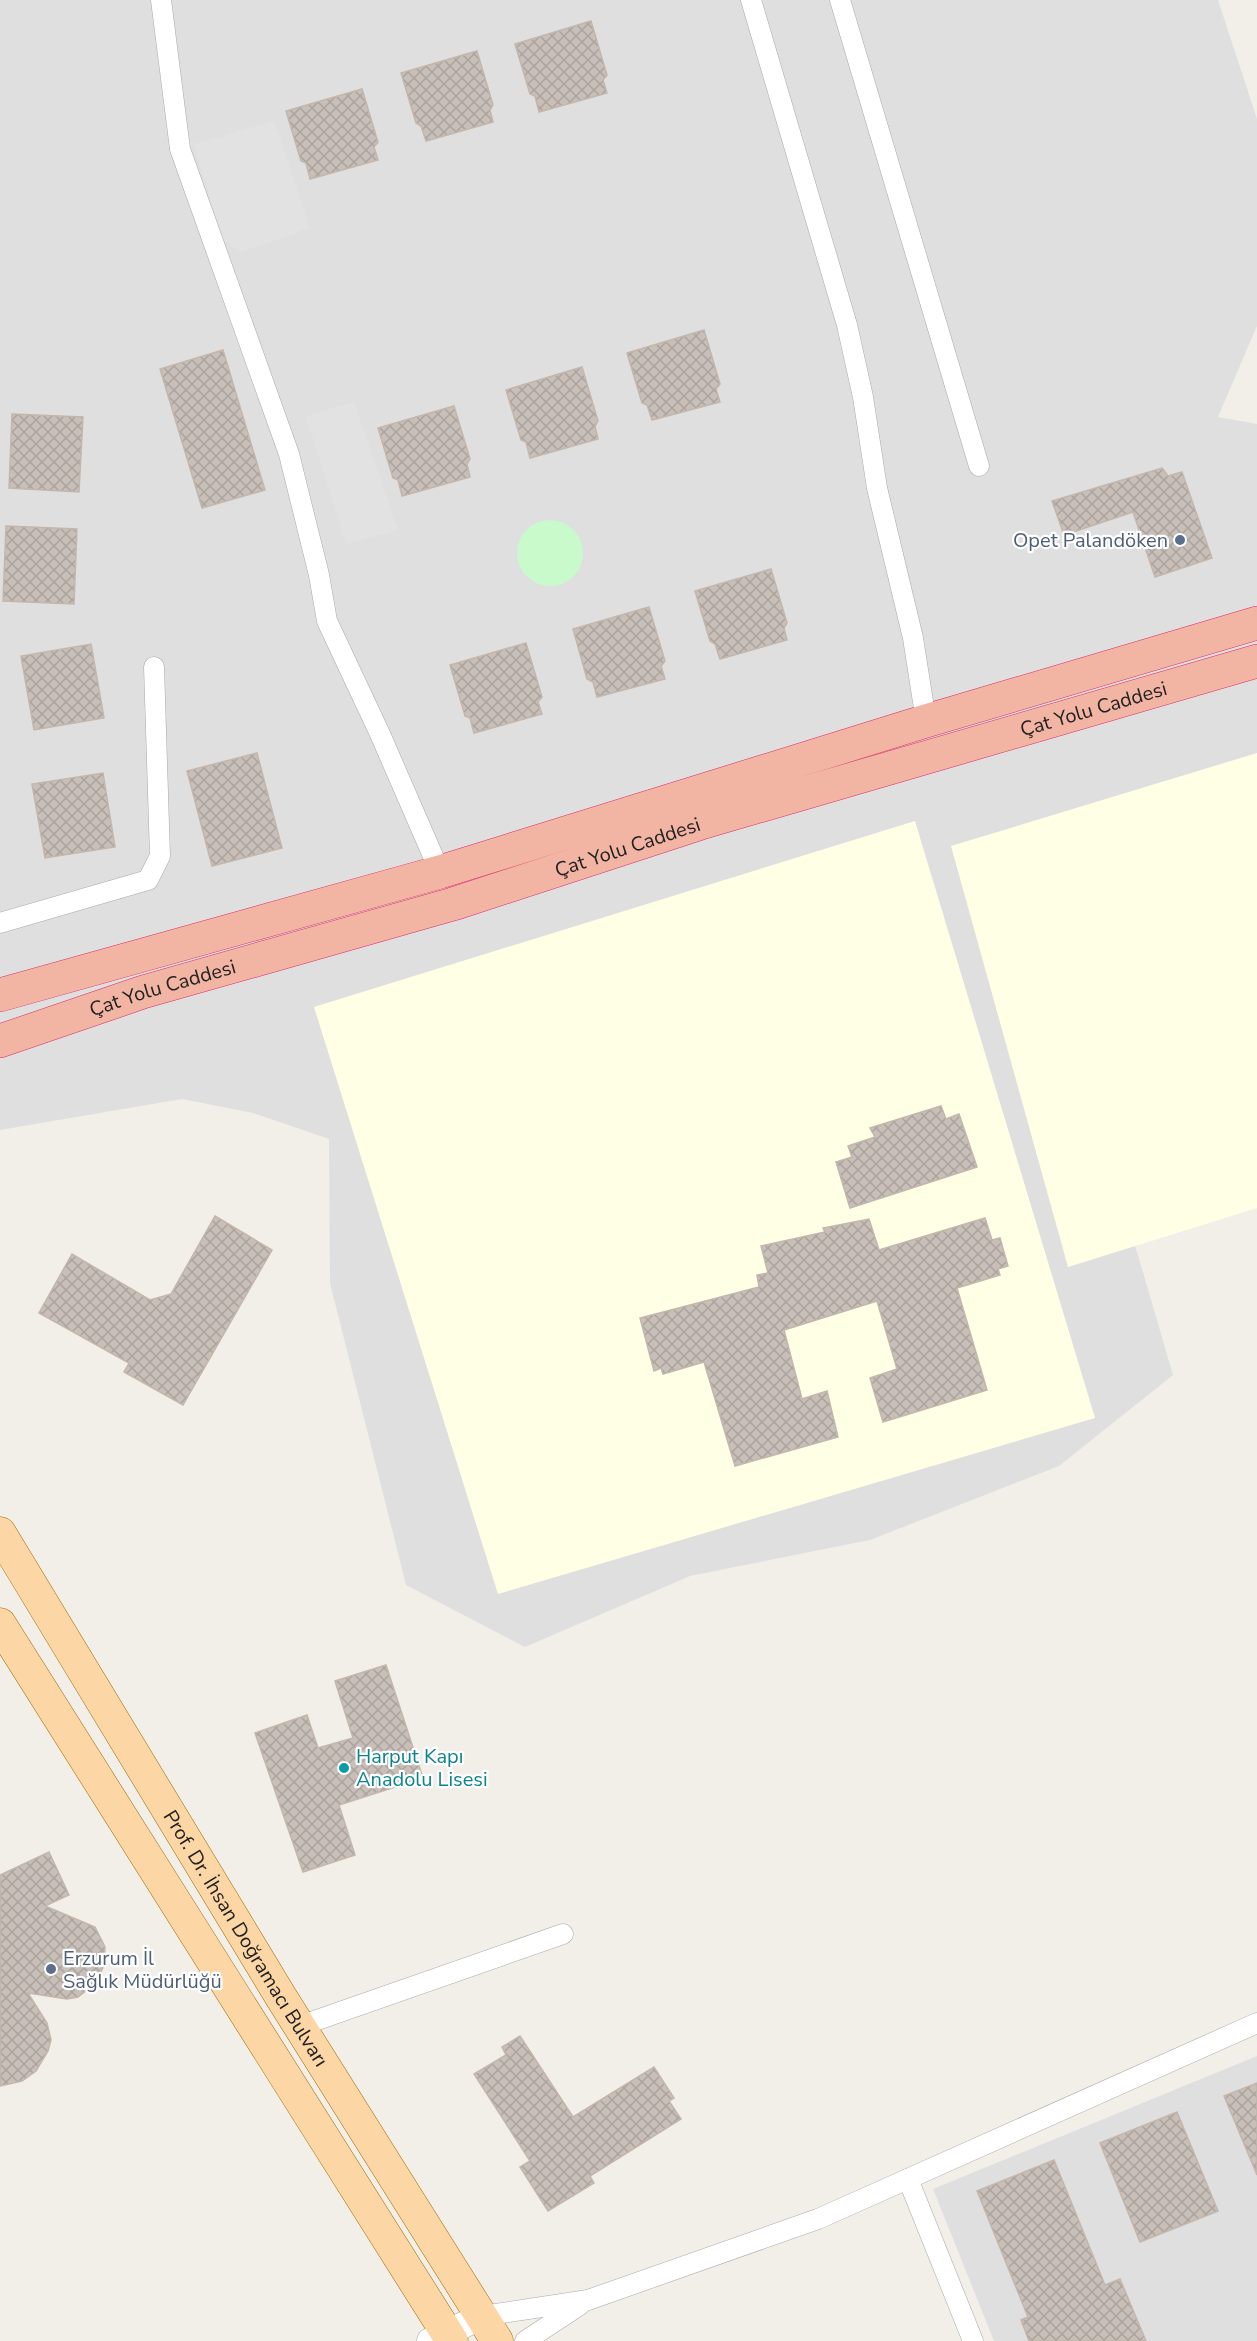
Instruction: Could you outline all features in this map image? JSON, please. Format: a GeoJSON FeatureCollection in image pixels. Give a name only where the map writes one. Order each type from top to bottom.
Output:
{"type":"FeatureCollection","features":[{"type":"Feature","properties":{"kind":"highway","name":"Çat Yolu Caddesi"},"geometry":{"type":"LineString","coordinates":[[0,995],[440,872],[926,721],[1257,623]]}},
{"type":"Feature","properties":{"kind":"highway","name":"Çat Yolu Caddesi"},"geometry":{"type":"LineString","coordinates":[[0,1041],[143,992],[453,904],[701,823],[1257,661]]}},
{"type":"Feature","properties":{"kind":"main road","name":"Prof. Dr. İhsan Doğramacı Bulvarı"},"geometry":{"type":"LineString","coordinates":[[0,1533],[300,2026],[490,2329]]}},
{"type":"Feature","properties":{"kind":"main road","name":"Prof. Dr. İhsan Doğramacı Bulvarı"},"geometry":{"type":"LineString","coordinates":[[0,1624],[444,2339]]}},
{"type":"Feature","properties":{"kind":"street"},"geometry":{"type":"LineString","coordinates":[[161,0],[180,149],[288,454],[319,575],[327,621],[380,734],[440,872]]}},
{"type":"Feature","properties":{"kind":"street"},"geometry":{"type":"LineString","coordinates":[[751,0],[847,325],[863,398],[877,488],[913,638],[926,721]]}},
{"type":"Feature","properties":{"kind":"street"},"geometry":{"type":"LineString","coordinates":[[840,0],[979,466]]}},
{"type":"Feature","properties":{"kind":"street"},"geometry":{"type":"LineString","coordinates":[[0,923],[148,880],[160,856],[154,667]]}},
{"type":"Feature","properties":{"kind":"street"},"geometry":{"type":"LineString","coordinates":[[300,2026],[563,1934]]}},
{"type":"Feature","properties":{"kind":"street"},"geometry":{"type":"LineString","coordinates":[[444,2339],[490,2329],[588,2300],[818,2219],[1257,2023]]}},
{"type":"Feature","properties":{"kind":"street"},"geometry":{"type":"LineString","coordinates":[[908,2179],[973,2341]]}},
{"type":"Feature","properties":{"kind":"street"},"geometry":{"type":"LineString","coordinates":[[525,2341],[588,2300]]}},
{"type":"Feature","properties":{"kind":"shaded area"},"geometry":{"type":"Polygon","coordinates":[[[0,0],[1218,0],[1257,119],[1257,326],[1218,417],[1257,424],[1257,786],[1033,896],[1173,1375],[1059,1466],[870,1540],[690,1576],[525,1647],[406,1585],[330,1283],[329,1139],[253,1113],[182,1099],[0,1130],[0,0]]]}},
{"type":"Feature","properties":{"kind":"shaded area"},"geometry":{"type":"Polygon","coordinates":[[[274,121],[310,228],[241,252],[222,239],[194,144],[274,121]]]}},
{"type":"Feature","properties":{"kind":"shaded area"},"geometry":{"type":"Polygon","coordinates":[[[354,402],[398,530],[346,544],[306,416],[354,402]]]}},
{"type":"Feature","properties":{"kind":"shaded area"},"geometry":{"type":"Polygon","coordinates":[[[1257,753],[1257,1208],[1068,1267],[951,846],[1257,753]]]}},
{"type":"Feature","properties":{"kind":"shaded area"},"geometry":{"type":"Polygon","coordinates":[[[915,821],[1095,1418],[498,1594],[314,1007],[915,821]]]}},
{"type":"Feature","properties":{"kind":"shaded area"},"geometry":{"type":"Polygon","coordinates":[[[1257,2056],[1257,2341],[994,2341],[933,2189],[1257,2056]]]}},
{"type":"Feature","properties":{"kind":"green space"},"geometry":{"type":"Polygon","coordinates":[[[543,520],[557,520],[569,525],[578,534],[583,553],[581,566],[574,577],[557,586],[543,586],[531,581],[522,572],[517,560],[517,546],[522,534],[531,525],[543,520]]]}},
{"type":"Feature","properties":{"kind":"building"},"geometry":{"type":"Polygon","coordinates":[[[591,21],[607,75],[603,80],[607,93],[539,112],[535,96],[530,94],[515,44],[591,21]]]}},
{"type":"Feature","properties":{"kind":"building"},"geometry":{"type":"Polygon","coordinates":[[[477,51],[493,105],[490,110],[493,122],[426,141],[421,126],[416,123],[401,73],[477,51]]]}},
{"type":"Feature","properties":{"kind":"building"},"geometry":{"type":"Polygon","coordinates":[[[362,89],[378,142],[374,147],[378,160],[310,179],[306,163],[301,161],[286,111],[362,89]]]}},
{"type":"Feature","properties":{"kind":"building"},"geometry":{"type":"Polygon","coordinates":[[[704,330],[720,384],[716,389],[720,402],[652,420],[647,405],[642,403],[627,353],[704,330]]]}},
{"type":"Feature","properties":{"kind":"building"},"geometry":{"type":"Polygon","coordinates":[[[223,350],[265,490],[202,508],[160,369],[223,350]]]}},
{"type":"Feature","properties":{"kind":"building"},"geometry":{"type":"Polygon","coordinates":[[[582,367],[598,421],[595,426],[598,439],[530,458],[526,442],[521,440],[506,390],[582,367]]]}},
{"type":"Feature","properties":{"kind":"building"},"geometry":{"type":"Polygon","coordinates":[[[454,406],[470,459],[467,464],[470,477],[402,496],[398,480],[393,478],[378,428],[454,406]]]}},
{"type":"Feature","properties":{"kind":"building"},"geometry":{"type":"Polygon","coordinates":[[[12,414],[83,417],[79,492],[9,488],[12,414]]]}},
{"type":"Feature","properties":{"kind":"building"},"geometry":{"type":"Polygon","coordinates":[[[1162,468],[1168,476],[1182,472],[1212,558],[1155,577],[1133,512],[1064,535],[1052,501],[1162,468]]]}},
{"type":"Feature","properties":{"kind":"building"},"geometry":{"type":"Polygon","coordinates":[[[6,526],[77,529],[74,604],[3,601],[6,526]]]}},
{"type":"Feature","properties":{"kind":"building"},"geometry":{"type":"Polygon","coordinates":[[[771,569],[787,623],[784,628],[787,640],[720,659],[715,644],[710,641],[695,591],[771,569]]]}},
{"type":"Feature","properties":{"kind":"building"},"geometry":{"type":"Polygon","coordinates":[[[649,607],[665,661],[661,666],[665,679],[597,697],[593,682],[587,679],[573,629],[649,607]]]}},
{"type":"Feature","properties":{"kind":"building"},"geometry":{"type":"Polygon","coordinates":[[[526,643],[542,697],[538,702],[542,714],[474,733],[470,718],[465,716],[450,665],[526,643]]]}},
{"type":"Feature","properties":{"kind":"building"},"geometry":{"type":"Polygon","coordinates":[[[91,644],[104,718],[34,730],[21,656],[91,644]]]}},
{"type":"Feature","properties":{"kind":"building"},"geometry":{"type":"Polygon","coordinates":[[[257,753],[282,848],[212,866],[187,771],[257,753]]]}},
{"type":"Feature","properties":{"kind":"building"},"geometry":{"type":"Polygon","coordinates":[[[103,773],[115,847],[45,858],[32,784],[103,773]]]}},
{"type":"Feature","properties":{"kind":"building"},"geometry":{"type":"Polygon","coordinates":[[[941,1106],[946,1119],[959,1114],[977,1167],[850,1208],[836,1162],[852,1157],[848,1146],[875,1137],[870,1128],[941,1106]]]}},
{"type":"Feature","properties":{"kind":"building"},"geometry":{"type":"Polygon","coordinates":[[[215,1216],[272,1250],[183,1405],[124,1372],[129,1363],[39,1313],[72,1254],[150,1300],[171,1294],[215,1216]]]}},
{"type":"Feature","properties":{"kind":"building"},"geometry":{"type":"Polygon","coordinates":[[[985,1218],[992,1240],[1000,1238],[1008,1266],[998,1269],[1000,1275],[957,1288],[987,1390],[883,1422],[870,1378],[897,1369],[877,1301],[784,1330],[802,1399],[827,1391],[838,1437],[735,1466],[704,1362],[663,1374],[661,1368],[654,1371],[640,1318],[759,1287],[757,1275],[768,1273],[761,1246],[825,1232],[823,1228],[869,1219],[879,1250],[985,1218]]]}},
{"type":"Feature","properties":{"kind":"building","name":"Harput Kapı Anadolu Lisesi"},"geometry":{"type":"Polygon","coordinates":[[[386,1665],[423,1778],[339,1805],[355,1855],[303,1872],[255,1733],[307,1715],[318,1748],[353,1738],[335,1681],[386,1665]]]}},
{"type":"Feature","properties":{"kind":"building","name":"Erzurum İl Sağlık Müdürlüğü"},"geometry":{"type":"Polygon","coordinates":[[[49,1852],[69,1895],[45,1906],[95,1927],[105,1947],[104,1965],[96,1983],[78,1997],[67,1999],[28,1993],[47,2023],[51,2040],[48,2051],[36,2071],[22,2081],[0,2086],[0,1875],[49,1852]]]}},
{"type":"Feature","properties":{"kind":"building"},"geometry":{"type":"Polygon","coordinates":[[[520,2036],[573,2117],[654,2067],[674,2098],[669,2101],[681,2119],[590,2176],[594,2183],[548,2211],[520,2167],[530,2161],[474,2074],[506,2055],[502,2047],[520,2036]]]}},
{"type":"Feature","properties":{"kind":"building"},"geometry":{"type":"Polygon","coordinates":[[[1257,2083],[1257,2175],[1224,2096],[1257,2083]]]}},
{"type":"Feature","properties":{"kind":"building"},"geometry":{"type":"Polygon","coordinates":[[[1177,2112],[1218,2211],[1140,2242],[1100,2143],[1177,2112]]]}},
{"type":"Feature","properties":{"kind":"building"},"geometry":{"type":"Polygon","coordinates":[[[1054,2160],[1105,2285],[1120,2279],[1146,2341],[1029,2341],[1021,2320],[1028,2317],[977,2191],[1054,2160]]]}},
{"type":"Feature","properties":{"kind":"place","name":"Opet Palandöken"},"geometry":{"type":"Point","coordinates":[1180,540]}},
{"type":"Feature","properties":{"kind":"place","name":"Harput Kapı Anadolu Lisesi"},"geometry":{"type":"Point","coordinates":[344,1768]}},
{"type":"Feature","properties":{"kind":"place","name":"Erzurum İl Sağlık Müdürlüğü"},"geometry":{"type":"Point","coordinates":[51,1969]}}]}
